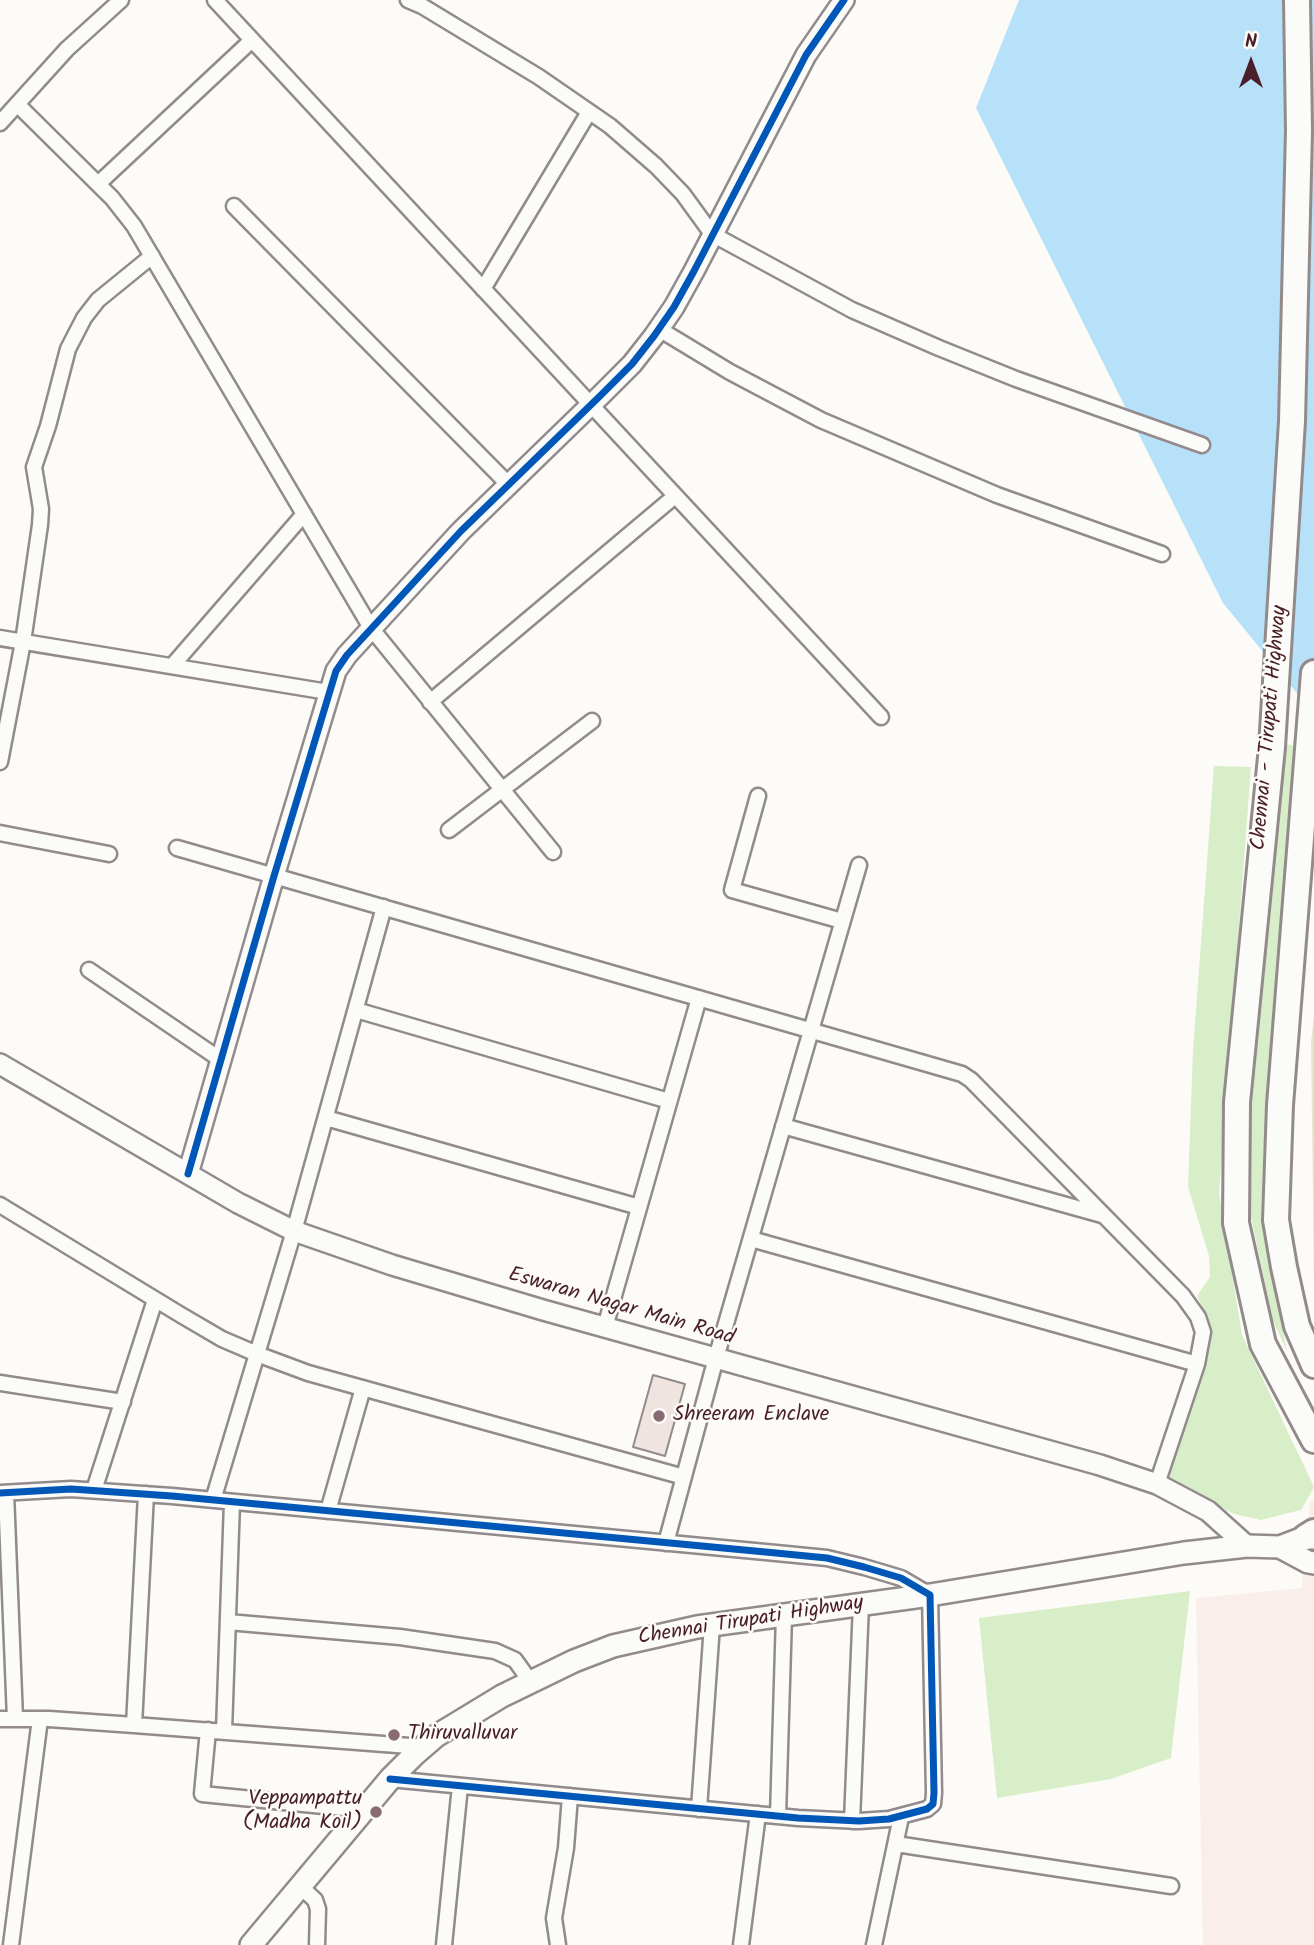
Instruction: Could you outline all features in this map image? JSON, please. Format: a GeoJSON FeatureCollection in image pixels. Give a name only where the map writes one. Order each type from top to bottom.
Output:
{"type":"FeatureCollection","features":[{"type":"Feature","properties":{"kind":"highway","name":"Chennai - Tirupati Highway"},"geometry":{"type":"LineString","coordinates":[[1297,0],[1299,130],[1292,421],[1272,747],[1237,1102],[1236,1223],[1263,1344],[1314,1440]]}},
{"type":"Feature","properties":{"kind":"highway","name":"Chennai - Tirupati Highway"},"geometry":{"type":"LineString","coordinates":[[1314,673],[1280,1105],[1276,1220],[1283,1267],[1297,1326],[1314,1365]]}},
{"type":"Feature","properties":{"kind":"main road"},"geometry":{"type":"LineString","coordinates":[[1280,1547],[1311,1536]]}},
{"type":"Feature","properties":{"kind":"main road","name":"Chennai Tirupati Highway"},"geometry":{"type":"LineString","coordinates":[[251,1945],[390,1779],[423,1747],[475,1712],[530,1681],[574,1661],[613,1646],[712,1625],[930,1595],[1122,1562],[1247,1546],[1280,1547]]}},
{"type":"Feature","properties":{"kind":"main road"},"geometry":{"type":"LineString","coordinates":[[1280,1547],[1314,1563]]}},
{"type":"Feature","properties":{"kind":"street"},"geometry":{"type":"LineString","coordinates":[[0,123],[67,48],[121,0]]}},
{"type":"Feature","properties":{"kind":"street"},"geometry":{"type":"LineString","coordinates":[[408,0],[505,56],[589,112],[656,166],[683,194],[712,234],[852,310],[939,348],[1016,379],[1202,445]]}},
{"type":"Feature","properties":{"kind":"street"},"geometry":{"type":"LineString","coordinates":[[188,1174],[336,671],[371,628],[508,484],[632,364],[659,329],[674,307],[806,55],[844,0]]}},
{"type":"Feature","properties":{"kind":"street"},"geometry":{"type":"LineString","coordinates":[[217,1],[881,717]]}},
{"type":"Feature","properties":{"kind":"street"},"geometry":{"type":"LineString","coordinates":[[97,184],[252,40]]}},
{"type":"Feature","properties":{"kind":"street"},"geometry":{"type":"LineString","coordinates":[[17,104],[97,184],[134,226],[371,628],[553,852]]}},
{"type":"Feature","properties":{"kind":"street"},"geometry":{"type":"LineString","coordinates":[[483,289],[589,112]]}},
{"type":"Feature","properties":{"kind":"street"},"geometry":{"type":"LineString","coordinates":[[234,206],[508,484]]}},
{"type":"Feature","properties":{"kind":"street"},"geometry":{"type":"LineString","coordinates":[[0,762],[23,642],[41,509],[33,475],[34,467],[48,426],[68,349],[84,318],[98,300],[152,256]]}},
{"type":"Feature","properties":{"kind":"street"},"geometry":{"type":"LineString","coordinates":[[659,329],[730,372],[821,420],[997,495],[1161,554]]}},
{"type":"Feature","properties":{"kind":"street"},"geometry":{"type":"LineString","coordinates":[[430,702],[675,496]]}},
{"type":"Feature","properties":{"kind":"street"},"geometry":{"type":"LineString","coordinates":[[172,666],[303,514]]}},
{"type":"Feature","properties":{"kind":"street"},"geometry":{"type":"LineString","coordinates":[[0,638],[328,692]]}},
{"type":"Feature","properties":{"kind":"street"},"geometry":{"type":"LineString","coordinates":[[449,830],[592,721]]}},
{"type":"Feature","properties":{"kind":"street"},"geometry":{"type":"LineString","coordinates":[[758,796],[732,890],[842,920]]}},
{"type":"Feature","properties":{"kind":"street"},"geometry":{"type":"LineString","coordinates":[[0,832],[109,853]]}},
{"type":"Feature","properties":{"kind":"street"},"geometry":{"type":"LineString","coordinates":[[177,848],[962,1074],[971,1080],[1183,1296],[1198,1317],[1203,1332],[1197,1364],[1157,1484]]}},
{"type":"Feature","properties":{"kind":"street"},"geometry":{"type":"LineString","coordinates":[[666,1543],[716,1358],[859,865]]}},
{"type":"Feature","properties":{"kind":"street"},"geometry":{"type":"LineString","coordinates":[[213,1500],[294,1231],[384,907]]}},
{"type":"Feature","properties":{"kind":"street"},"geometry":{"type":"LineString","coordinates":[[89,970],[221,1060]]}},
{"type":"Feature","properties":{"kind":"street"},"geometry":{"type":"LineString","coordinates":[[605,1327],[699,998]]}},
{"type":"Feature","properties":{"kind":"street"},"geometry":{"type":"LineString","coordinates":[[356,1010],[670,1101]]}},
{"type":"Feature","properties":{"kind":"street","name":"Eswaran Nagar Main Road"},"geometry":{"type":"LineString","coordinates":[[0,1064],[238,1203],[294,1231],[392,1265],[605,1327],[1100,1465],[1157,1484],[1208,1511],[1247,1546]]}},
{"type":"Feature","properties":{"kind":"street"},"geometry":{"type":"LineString","coordinates":[[326,1118],[639,1207]]}},
{"type":"Feature","properties":{"kind":"street"},"geometry":{"type":"LineString","coordinates":[[783,1126],[1104,1215]]}},
{"type":"Feature","properties":{"kind":"street"},"geometry":{"type":"LineString","coordinates":[[0,1205],[222,1339],[257,1354],[308,1373],[684,1477]]}},
{"type":"Feature","properties":{"kind":"street"},"geometry":{"type":"LineString","coordinates":[[751,1238],[1197,1364]]}},
{"type":"Feature","properties":{"kind":"street"},"geometry":{"type":"LineString","coordinates":[[94,1490],[155,1300]]}},
{"type":"Feature","properties":{"kind":"street"},"geometry":{"type":"LineString","coordinates":[[0,1383],[122,1402]]}},
{"type":"Feature","properties":{"kind":"street"},"geometry":{"type":"LineString","coordinates":[[328,1511],[363,1388]]}},
{"type":"Feature","properties":{"kind":"street"},"geometry":{"type":"LineString","coordinates":[[390,1779],[852,1821],[901,1817],[927,1809],[933,1804],[934,1793],[930,1595],[901,1578],[827,1558],[145,1494],[41,1489],[3,1493],[7,1719],[224,1731],[423,1747]]}},
{"type":"Feature","properties":{"kind":"street"},"geometry":{"type":"LineString","coordinates":[[134,1725],[145,1494]]}},
{"type":"Feature","properties":{"kind":"street"},"geometry":{"type":"LineString","coordinates":[[224,1731],[232,1502]]}},
{"type":"Feature","properties":{"kind":"street"},"geometry":{"type":"LineString","coordinates":[[852,1821],[861,1604]]}},
{"type":"Feature","properties":{"kind":"street"},"geometry":{"type":"LineString","coordinates":[[778,1816],[784,1615]]}},
{"type":"Feature","properties":{"kind":"street"},"geometry":{"type":"LineString","coordinates":[[228,1622],[400,1637],[495,1651],[515,1660],[530,1681]]}},
{"type":"Feature","properties":{"kind":"street"},"geometry":{"type":"LineString","coordinates":[[699,1809],[712,1625]]}},
{"type":"Feature","properties":{"kind":"street"},"geometry":{"type":"LineString","coordinates":[[11,1945],[40,1719]]}},
{"type":"Feature","properties":{"kind":"street"},"geometry":{"type":"LineString","coordinates":[[208,1730],[202,1794],[364,1810]]}},
{"type":"Feature","properties":{"kind":"street"},"geometry":{"type":"LineString","coordinates":[[444,1945],[460,1786]]}},
{"type":"Feature","properties":{"kind":"street"},"geometry":{"type":"LineString","coordinates":[[558,1945],[554,1918],[570,1796]]}},
{"type":"Feature","properties":{"kind":"street"},"geometry":{"type":"LineString","coordinates":[[741,1945],[758,1814]]}},
{"type":"Feature","properties":{"kind":"street"},"geometry":{"type":"LineString","coordinates":[[874,1945],[901,1817]]}},
{"type":"Feature","properties":{"kind":"street"},"geometry":{"type":"LineString","coordinates":[[896,1844],[1171,1886]]}},
{"type":"Feature","properties":{"kind":"street"},"geometry":{"type":"LineString","coordinates":[[301,1886],[315,1900],[318,1909],[317,1945]]}},
{"type":"Feature","properties":{"kind":"shaded area"},"geometry":{"type":"Polygon","coordinates":[[[1310,1501],[1314,1501],[1314,1945],[1203,1945],[1196,1598],[1302,1588],[1310,1501]]]}},
{"type":"Feature","properties":{"kind":"green space"},"geometry":{"type":"Polygon","coordinates":[[[1285,744],[1297,746],[1266,1096],[1261,1216],[1287,1351],[1273,1321],[1251,1217],[1251,1094],[1285,744]]]}},
{"type":"Feature","properties":{"kind":"green space"},"geometry":{"type":"Polygon","coordinates":[[[1214,766],[1251,767],[1219,1193],[1242,1335],[1314,1487],[1301,1510],[1261,1520],[1234,1514],[1168,1480],[1211,1341],[1211,1326],[1197,1296],[1210,1277],[1209,1256],[1188,1187],[1193,1051],[1214,766]]]}},
{"type":"Feature","properties":{"kind":"green space"},"geometry":{"type":"Polygon","coordinates":[[[1314,1014],[1314,1283],[1311,1042],[1314,1014]]]}},
{"type":"Feature","properties":{"kind":"green space"},"geometry":{"type":"Polygon","coordinates":[[[1190,1591],[1171,1758],[1111,1779],[997,1798],[979,1618],[1190,1591]]]}},
{"type":"Feature","properties":{"kind":"water"},"geometry":{"type":"Polygon","coordinates":[[[1019,0],[1314,0],[1314,714],[1223,603],[976,108],[1019,0]]]}},
{"type":"Feature","properties":{"kind":"building","name":"Shreeram Enclave"},"geometry":{"type":"Polygon","coordinates":[[[653,1375],[685,1384],[665,1456],[633,1447],[653,1375]]]}},
{"type":"Feature","properties":{"kind":"cycle path"},"geometry":{"type":"LineString","coordinates":[[188,1174],[336,671],[347,655],[461,531],[632,364],[654,336],[694,271],[806,55],[844,0]]}},
{"type":"Feature","properties":{"kind":"cycle path"},"geometry":{"type":"LineString","coordinates":[[0,1493],[71,1489],[172,1496],[827,1558],[901,1578],[930,1595],[934,1793],[933,1804],[927,1809],[889,1819],[859,1821],[798,1818],[390,1779]]}},
{"type":"Feature","properties":{"kind":"place","name":"Shreeram Enclave"},"geometry":{"type":"Point","coordinates":[659,1416]}},
{"type":"Feature","properties":{"kind":"place","name":"Thiruvalluvar"},"geometry":{"type":"Point","coordinates":[394,1735]}},
{"type":"Feature","properties":{"kind":"place","name":"Veppampattu (Madha Koil)"},"geometry":{"type":"Point","coordinates":[376,1812]}}]}
